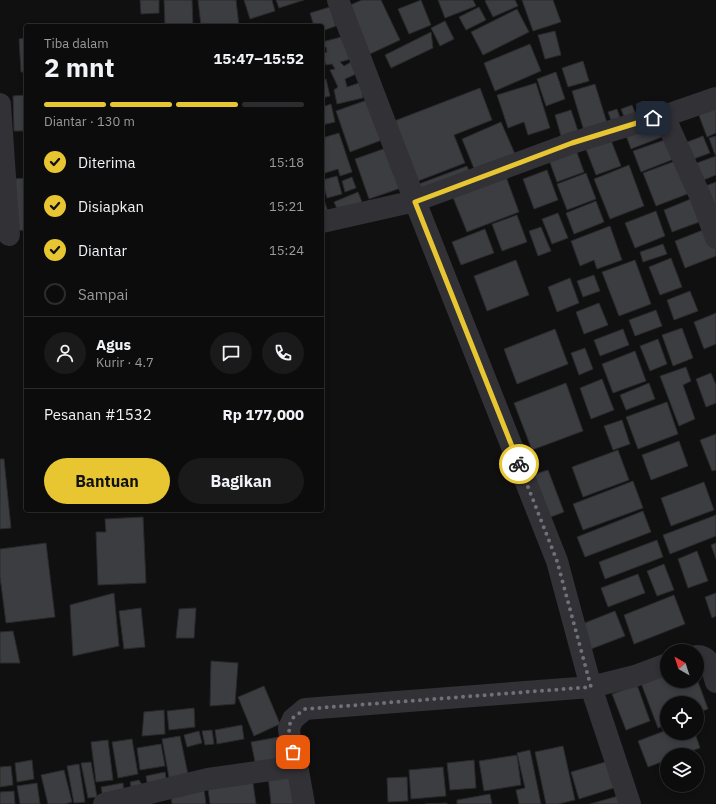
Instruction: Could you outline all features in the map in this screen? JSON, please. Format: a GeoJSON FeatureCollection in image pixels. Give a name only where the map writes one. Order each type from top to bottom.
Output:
{"type":"FeatureCollection","features":[{"type":"Feature","properties":{"kind":"street"},"geometry":{"type":"LineString","coordinates":[[338,0],[415,202],[557,561],[591,687],[630,804]]}},
{"type":"Feature","properties":{"kind":"street"},"geometry":{"type":"LineString","coordinates":[[324,222],[415,202],[572,143],[664,116],[716,98]]}},
{"type":"Feature","properties":{"kind":"street"},"geometry":{"type":"LineString","coordinates":[[0,104],[12,235]]}},
{"type":"Feature","properties":{"kind":"street"},"geometry":{"type":"LineString","coordinates":[[664,116],[702,198],[716,238]]}},
{"type":"Feature","properties":{"kind":"street"},"geometry":{"type":"LineString","coordinates":[[704,658],[708,660],[716,682]]}},
{"type":"Feature","properties":{"kind":"street"},"geometry":{"type":"LineString","coordinates":[[304,804],[297,765],[290,740],[289,728],[293,719],[305,709],[591,687],[635,676],[660,667]]}},
{"type":"Feature","properties":{"kind":"street"},"geometry":{"type":"LineString","coordinates":[[104,804],[208,779],[297,765]]}},
{"type":"Feature","properties":{"kind":"building"},"geometry":{"type":"Polygon","coordinates":[[[140,0],[159,0],[159,13],[141,14],[140,0]]]}},
{"type":"Feature","properties":{"kind":"building"},"geometry":{"type":"Polygon","coordinates":[[[164,0],[192,0],[193,24],[165,24],[164,0]]]}},
{"type":"Feature","properties":{"kind":"building"},"geometry":{"type":"Polygon","coordinates":[[[198,0],[236,0],[239,24],[201,24],[198,0]]]}},
{"type":"Feature","properties":{"kind":"building"},"geometry":{"type":"Polygon","coordinates":[[[244,0],[272,0],[275,11],[250,19],[244,0]]]}},
{"type":"Feature","properties":{"kind":"building"},"geometry":{"type":"Polygon","coordinates":[[[276,0],[304,0],[279,8],[276,0]]]}},
{"type":"Feature","properties":{"kind":"building"},"geometry":{"type":"Polygon","coordinates":[[[362,0],[381,0],[400,40],[370,54],[348,6],[362,0]]]}},
{"type":"Feature","properties":{"kind":"building"},"geometry":{"type":"Polygon","coordinates":[[[421,0],[431,25],[409,34],[398,9],[421,0]]]}},
{"type":"Feature","properties":{"kind":"building"},"geometry":{"type":"Polygon","coordinates":[[[438,0],[473,0],[476,6],[445,18],[438,0]]]}},
{"type":"Feature","properties":{"kind":"building"},"geometry":{"type":"Polygon","coordinates":[[[515,0],[518,6],[493,17],[485,1],[515,0]]]}},
{"type":"Feature","properties":{"kind":"building"},"geometry":{"type":"Polygon","coordinates":[[[522,0],[553,0],[561,22],[533,31],[522,0]]]}},
{"type":"Feature","properties":{"kind":"building"},"geometry":{"type":"Polygon","coordinates":[[[330,7],[336,26],[324,30],[324,24],[313,24],[310,13],[330,7]]]}},
{"type":"Feature","properties":{"kind":"building"},"geometry":{"type":"Polygon","coordinates":[[[479,7],[486,20],[466,30],[459,17],[479,7]]]}},
{"type":"Feature","properties":{"kind":"building"},"geometry":{"type":"Polygon","coordinates":[[[517,9],[529,32],[483,55],[471,32],[517,9]]]}},
{"type":"Feature","properties":{"kind":"building"},"geometry":{"type":"Polygon","coordinates":[[[445,21],[454,39],[440,46],[431,28],[445,21]]]}},
{"type":"Feature","properties":{"kind":"building"},"geometry":{"type":"Polygon","coordinates":[[[555,31],[561,55],[545,59],[538,35],[555,31]]]}},
{"type":"Feature","properties":{"kind":"building"},"geometry":{"type":"Polygon","coordinates":[[[431,32],[433,48],[391,68],[385,55],[431,32]]]}},
{"type":"Feature","properties":{"kind":"building"},"geometry":{"type":"Polygon","coordinates":[[[345,36],[354,58],[340,62],[344,66],[353,61],[356,74],[345,79],[347,87],[362,82],[363,98],[337,104],[334,90],[338,87],[330,70],[335,69],[332,64],[326,65],[324,53],[327,52],[326,47],[324,48],[324,41],[345,36]]]}},
{"type":"Feature","properties":{"kind":"building"},"geometry":{"type":"Polygon","coordinates":[[[24,38],[24,72],[21,72],[19,39],[24,38]]]}},
{"type":"Feature","properties":{"kind":"building"},"geometry":{"type":"Polygon","coordinates":[[[530,44],[541,71],[495,91],[484,63],[530,44]]]}},
{"type":"Feature","properties":{"kind":"building"},"geometry":{"type":"Polygon","coordinates":[[[583,61],[589,81],[568,87],[562,68],[583,61]]]}},
{"type":"Feature","properties":{"kind":"building"},"geometry":{"type":"Polygon","coordinates":[[[556,72],[565,99],[546,106],[537,79],[556,72]]]}},
{"type":"Feature","properties":{"kind":"building"},"geometry":{"type":"Polygon","coordinates":[[[326,79],[330,96],[324,98],[324,80],[326,79]]]}},
{"type":"Feature","properties":{"kind":"building"},"geometry":{"type":"Polygon","coordinates":[[[536,83],[550,128],[528,135],[524,122],[508,128],[497,95],[536,83]]]}},
{"type":"Feature","properties":{"kind":"building"},"geometry":{"type":"Polygon","coordinates":[[[595,84],[607,123],[584,131],[572,91],[595,84]]]}},
{"type":"Feature","properties":{"kind":"building"},"geometry":{"type":"Polygon","coordinates":[[[480,88],[492,120],[454,135],[465,163],[413,183],[389,123],[480,88]]]}},
{"type":"Feature","properties":{"kind":"building"},"geometry":{"type":"Polygon","coordinates":[[[24,95],[24,131],[14,131],[13,96],[24,95]]]}},
{"type":"Feature","properties":{"kind":"building"},"geometry":{"type":"Polygon","coordinates":[[[367,100],[382,140],[350,152],[336,111],[367,100]]]}},
{"type":"Feature","properties":{"kind":"building"},"geometry":{"type":"Polygon","coordinates":[[[644,101],[650,115],[642,118],[636,104],[644,101]]]}},
{"type":"Feature","properties":{"kind":"building"},"geometry":{"type":"Polygon","coordinates":[[[716,102],[716,133],[707,137],[697,110],[716,102]]]}},
{"type":"Feature","properties":{"kind":"building"},"geometry":{"type":"Polygon","coordinates":[[[331,104],[335,122],[324,125],[324,106],[331,104]]]}},
{"type":"Feature","properties":{"kind":"building"},"geometry":{"type":"Polygon","coordinates":[[[632,105],[637,117],[626,122],[621,109],[632,105]]]}},
{"type":"Feature","properties":{"kind":"building"},"geometry":{"type":"Polygon","coordinates":[[[617,109],[622,123],[613,126],[608,112],[617,109]]]}},
{"type":"Feature","properties":{"kind":"building"},"geometry":{"type":"Polygon","coordinates":[[[571,110],[578,131],[561,136],[555,115],[571,110]]]}},
{"type":"Feature","properties":{"kind":"building"},"geometry":{"type":"Polygon","coordinates":[[[655,118],[662,137],[631,149],[624,130],[655,118]]]}},
{"type":"Feature","properties":{"kind":"building"},"geometry":{"type":"Polygon","coordinates":[[[501,122],[515,154],[475,171],[462,139],[501,122]]]}},
{"type":"Feature","properties":{"kind":"building"},"geometry":{"type":"Polygon","coordinates":[[[339,133],[352,172],[340,176],[338,169],[324,173],[324,137],[339,133]]]}},
{"type":"Feature","properties":{"kind":"building"},"geometry":{"type":"Polygon","coordinates":[[[609,135],[621,166],[596,175],[584,144],[609,135]]]}},
{"type":"Feature","properties":{"kind":"building"},"geometry":{"type":"Polygon","coordinates":[[[703,136],[710,153],[688,161],[682,144],[703,136]]]}},
{"type":"Feature","properties":{"kind":"building"},"geometry":{"type":"Polygon","coordinates":[[[716,136],[716,154],[715,155],[709,138],[716,136]]]}},
{"type":"Feature","properties":{"kind":"building"},"geometry":{"type":"Polygon","coordinates":[[[667,139],[674,159],[641,172],[633,151],[667,139]]]}},
{"type":"Feature","properties":{"kind":"building"},"geometry":{"type":"Polygon","coordinates":[[[575,147],[584,172],[557,182],[548,157],[575,147]]]}},
{"type":"Feature","properties":{"kind":"building"},"geometry":{"type":"Polygon","coordinates":[[[386,148],[401,188],[369,199],[355,159],[386,148]]]}},
{"type":"Feature","properties":{"kind":"building"},"geometry":{"type":"Polygon","coordinates":[[[716,156],[716,175],[701,181],[694,164],[716,156]]]}},
{"type":"Feature","properties":{"kind":"building"},"geometry":{"type":"Polygon","coordinates":[[[678,160],[690,193],[656,206],[643,173],[678,160]]]}},
{"type":"Feature","properties":{"kind":"building"},"geometry":{"type":"Polygon","coordinates":[[[629,165],[644,206],[610,219],[594,179],[629,165]]]}},
{"type":"Feature","properties":{"kind":"building"},"geometry":{"type":"Polygon","coordinates":[[[467,166],[471,176],[419,195],[416,185],[467,166]]]}},
{"type":"Feature","properties":{"kind":"building"},"geometry":{"type":"Polygon","coordinates":[[[547,170],[558,200],[534,209],[523,179],[547,170]]]}},
{"type":"Feature","properties":{"kind":"building"},"geometry":{"type":"Polygon","coordinates":[[[586,173],[596,199],[567,210],[557,184],[586,173]]]}},
{"type":"Feature","properties":{"kind":"building"},"geometry":{"type":"Polygon","coordinates":[[[505,174],[519,212],[467,232],[452,195],[505,174]]]}},
{"type":"Feature","properties":{"kind":"building"},"geometry":{"type":"Polygon","coordinates":[[[337,176],[342,194],[327,198],[324,187],[324,179],[337,176]]]}},
{"type":"Feature","properties":{"kind":"building"},"geometry":{"type":"Polygon","coordinates":[[[352,177],[356,188],[345,192],[342,181],[352,177]]]}},
{"type":"Feature","properties":{"kind":"building"},"geometry":{"type":"Polygon","coordinates":[[[24,178],[24,230],[16,231],[13,179],[24,178]]]}},
{"type":"Feature","properties":{"kind":"building"},"geometry":{"type":"Polygon","coordinates":[[[716,182],[716,209],[700,188],[716,182]]]}},
{"type":"Feature","properties":{"kind":"building"},"geometry":{"type":"Polygon","coordinates":[[[358,192],[362,202],[338,211],[334,202],[358,192]]]}},
{"type":"Feature","properties":{"kind":"building"},"geometry":{"type":"Polygon","coordinates":[[[693,198],[702,221],[672,232],[664,210],[693,198]]]}},
{"type":"Feature","properties":{"kind":"building"},"geometry":{"type":"Polygon","coordinates":[[[324,200],[329,215],[324,216],[324,200]]]}},
{"type":"Feature","properties":{"kind":"building"},"geometry":{"type":"Polygon","coordinates":[[[596,201],[604,222],[574,234],[566,213],[596,201]]]}},
{"type":"Feature","properties":{"kind":"building"},"geometry":{"type":"Polygon","coordinates":[[[656,211],[665,236],[635,248],[625,223],[656,211]]]}},
{"type":"Feature","properties":{"kind":"building"},"geometry":{"type":"Polygon","coordinates":[[[558,213],[568,238],[552,244],[542,219],[558,213]]]}},
{"type":"Feature","properties":{"kind":"building"},"geometry":{"type":"Polygon","coordinates":[[[517,215],[527,242],[502,251],[492,224],[517,215]]]}},
{"type":"Feature","properties":{"kind":"building"},"geometry":{"type":"Polygon","coordinates":[[[610,226],[622,260],[597,269],[594,260],[580,266],[571,241],[610,226]]]}},
{"type":"Feature","properties":{"kind":"building"},"geometry":{"type":"Polygon","coordinates":[[[541,227],[551,251],[538,256],[529,231],[541,227]]]}},
{"type":"Feature","properties":{"kind":"building"},"geometry":{"type":"Polygon","coordinates":[[[708,228],[716,249],[716,256],[685,268],[675,241],[708,228]]]}},
{"type":"Feature","properties":{"kind":"building"},"geometry":{"type":"Polygon","coordinates":[[[485,229],[494,253],[461,265],[452,242],[485,229]]]}},
{"type":"Feature","properties":{"kind":"building"},"geometry":{"type":"Polygon","coordinates":[[[663,244],[667,254],[643,262],[640,252],[663,244]]]}},
{"type":"Feature","properties":{"kind":"building"},"geometry":{"type":"Polygon","coordinates":[[[671,258],[682,287],[660,295],[649,267],[671,258]]]}},
{"type":"Feature","properties":{"kind":"building"},"geometry":{"type":"Polygon","coordinates":[[[516,260],[529,295],[487,311],[474,276],[516,260]]]}},
{"type":"Feature","properties":{"kind":"building"},"geometry":{"type":"Polygon","coordinates":[[[635,260],[651,304],[619,316],[602,272],[635,260]]]}},
{"type":"Feature","properties":{"kind":"building"},"geometry":{"type":"Polygon","coordinates":[[[594,275],[600,291],[583,297],[577,281],[594,275]]]}},
{"type":"Feature","properties":{"kind":"building"},"geometry":{"type":"Polygon","coordinates":[[[570,278],[579,303],[557,312],[548,287],[570,278]]]}},
{"type":"Feature","properties":{"kind":"building"},"geometry":{"type":"Polygon","coordinates":[[[690,291],[698,311],[674,320],[667,300],[690,291]]]}},
{"type":"Feature","properties":{"kind":"building"},"geometry":{"type":"Polygon","coordinates":[[[599,303],[608,325],[584,334],[576,312],[599,303]]]}},
{"type":"Feature","properties":{"kind":"building"},"geometry":{"type":"Polygon","coordinates":[[[656,310],[662,326],[635,336],[629,320],[656,310]]]}},
{"type":"Feature","properties":{"kind":"building"},"geometry":{"type":"Polygon","coordinates":[[[716,313],[716,344],[704,349],[694,322],[716,313]]]}},
{"type":"Feature","properties":{"kind":"building"},"geometry":{"type":"Polygon","coordinates":[[[682,328],[693,358],[673,366],[662,335],[682,328]]]}},
{"type":"Feature","properties":{"kind":"building"},"geometry":{"type":"Polygon","coordinates":[[[555,329],[568,364],[517,384],[504,349],[555,329]]]}},
{"type":"Feature","properties":{"kind":"building"},"geometry":{"type":"Polygon","coordinates":[[[623,329],[629,345],[600,356],[594,340],[623,329]]]}},
{"type":"Feature","properties":{"kind":"building"},"geometry":{"type":"Polygon","coordinates":[[[658,339],[667,364],[650,371],[640,346],[658,339]]]}},
{"type":"Feature","properties":{"kind":"building"},"geometry":{"type":"Polygon","coordinates":[[[585,348],[593,369],[579,375],[571,353],[585,348]]]}},
{"type":"Feature","properties":{"kind":"building"},"geometry":{"type":"Polygon","coordinates":[[[635,351],[646,381],[613,393],[602,364],[635,351]]]}},
{"type":"Feature","properties":{"kind":"building"},"geometry":{"type":"Polygon","coordinates":[[[686,367],[691,381],[683,385],[695,419],[679,426],[660,376],[686,367]]]}},
{"type":"Feature","properties":{"kind":"building"},"geometry":{"type":"Polygon","coordinates":[[[711,373],[716,385],[716,403],[706,407],[696,379],[711,373]]]}},
{"type":"Feature","properties":{"kind":"building"},"geometry":{"type":"Polygon","coordinates":[[[602,379],[614,410],[591,419],[580,388],[602,379]]]}},
{"type":"Feature","properties":{"kind":"building"},"geometry":{"type":"Polygon","coordinates":[[[566,383],[583,431],[532,450],[514,403],[566,383]]]}},
{"type":"Feature","properties":{"kind":"building"},"geometry":{"type":"Polygon","coordinates":[[[649,383],[655,399],[626,410],[620,395],[649,383]]]}},
{"type":"Feature","properties":{"kind":"building"},"geometry":{"type":"Polygon","coordinates":[[[667,402],[678,434],[638,449],[626,417],[667,402]]]}},
{"type":"Feature","properties":{"kind":"building"},"geometry":{"type":"Polygon","coordinates":[[[622,420],[630,444],[613,450],[604,426],[622,420]]]}},
{"type":"Feature","properties":{"kind":"building"},"geometry":{"type":"Polygon","coordinates":[[[716,434],[716,470],[712,471],[700,440],[716,434]]]}},
{"type":"Feature","properties":{"kind":"building"},"geometry":{"type":"Polygon","coordinates":[[[679,441],[688,466],[651,480],[642,455],[679,441]]]}},
{"type":"Feature","properties":{"kind":"building"},"geometry":{"type":"Polygon","coordinates":[[[618,450],[629,480],[583,497],[572,467],[618,450]]]}},
{"type":"Feature","properties":{"kind":"building"},"geometry":{"type":"Polygon","coordinates":[[[0,459],[4,459],[11,528],[0,529],[0,459]]]}},
{"type":"Feature","properties":{"kind":"building"},"geometry":{"type":"Polygon","coordinates":[[[548,470],[564,512],[548,518],[532,475],[548,470]]]}},
{"type":"Feature","properties":{"kind":"building"},"geometry":{"type":"Polygon","coordinates":[[[633,481],[643,508],[583,530],[573,504],[633,481]]]}},
{"type":"Feature","properties":{"kind":"building"},"geometry":{"type":"Polygon","coordinates":[[[704,482],[714,510],[671,526],[661,498],[704,482]]]}},
{"type":"Feature","properties":{"kind":"building"},"geometry":{"type":"Polygon","coordinates":[[[643,511],[651,532],[585,557],[577,537],[643,511]]]}},
{"type":"Feature","properties":{"kind":"building"},"geometry":{"type":"Polygon","coordinates":[[[716,515],[716,536],[670,554],[663,535],[716,515]]]}},
{"type":"Feature","properties":{"kind":"building"},"geometry":{"type":"Polygon","coordinates":[[[143,517],[146,583],[98,585],[96,532],[106,532],[105,519],[143,517]]]}},
{"type":"Feature","properties":{"kind":"building"},"geometry":{"type":"Polygon","coordinates":[[[657,540],[663,557],[605,579],[599,562],[657,540]]]}},
{"type":"Feature","properties":{"kind":"building"},"geometry":{"type":"Polygon","coordinates":[[[46,543],[55,617],[6,623],[0,577],[0,549],[46,543]]]}},
{"type":"Feature","properties":{"kind":"building"},"geometry":{"type":"Polygon","coordinates":[[[716,543],[716,559],[711,545],[716,543]]]}},
{"type":"Feature","properties":{"kind":"building"},"geometry":{"type":"Polygon","coordinates":[[[697,551],[708,581],[688,588],[678,559],[697,551]]]}},
{"type":"Feature","properties":{"kind":"building"},"geometry":{"type":"Polygon","coordinates":[[[664,564],[674,590],[657,596],[647,571],[664,564]]]}},
{"type":"Feature","properties":{"kind":"building"},"geometry":{"type":"Polygon","coordinates":[[[638,574],[645,593],[608,607],[601,588],[638,574]]]}},
{"type":"Feature","properties":{"kind":"building"},"geometry":{"type":"Polygon","coordinates":[[[114,593],[119,646],[73,656],[70,605],[114,593]]]}},
{"type":"Feature","properties":{"kind":"building"},"geometry":{"type":"Polygon","coordinates":[[[716,593],[716,616],[712,618],[705,597],[716,593]]]}},
{"type":"Feature","properties":{"kind":"building"},"geometry":{"type":"Polygon","coordinates":[[[674,595],[685,624],[634,644],[624,615],[674,595]]]}},
{"type":"Feature","properties":{"kind":"building"},"geometry":{"type":"Polygon","coordinates":[[[141,608],[145,647],[124,649],[119,611],[141,608]]]}},
{"type":"Feature","properties":{"kind":"building"},"geometry":{"type":"Polygon","coordinates":[[[196,608],[194,638],[176,638],[179,609],[196,608]]]}},
{"type":"Feature","properties":{"kind":"building"},"geometry":{"type":"Polygon","coordinates":[[[615,611],[625,636],[591,649],[582,624],[615,611]]]}},
{"type":"Feature","properties":{"kind":"building"},"geometry":{"type":"Polygon","coordinates":[[[13,631],[20,663],[0,663],[0,632],[13,631]]]}},
{"type":"Feature","properties":{"kind":"building"},"geometry":{"type":"Polygon","coordinates":[[[211,661],[238,663],[235,704],[210,706],[211,661]]]}},
{"type":"Feature","properties":{"kind":"building"},"geometry":{"type":"Polygon","coordinates":[[[660,676],[660,688],[700,688],[703,696],[660,696],[660,727],[658,728],[641,683],[660,676]]]}},
{"type":"Feature","properties":{"kind":"building"},"geometry":{"type":"Polygon","coordinates":[[[637,685],[650,721],[626,730],[612,694],[637,685]]]}},
{"type":"Feature","properties":{"kind":"building"},"geometry":{"type":"Polygon","coordinates":[[[264,686],[280,724],[254,736],[238,697],[264,686]]]}},
{"type":"Feature","properties":{"kind":"building"},"geometry":{"type":"Polygon","coordinates":[[[704,698],[708,709],[704,710],[704,698]]]}},
{"type":"Feature","properties":{"kind":"building"},"geometry":{"type":"Polygon","coordinates":[[[194,708],[195,727],[169,730],[167,711],[194,708]]]}},
{"type":"Feature","properties":{"kind":"building"},"geometry":{"type":"Polygon","coordinates":[[[164,710],[165,734],[142,736],[144,712],[164,710]]]}},
{"type":"Feature","properties":{"kind":"building"},"geometry":{"type":"Polygon","coordinates":[[[242,725],[244,739],[217,744],[215,730],[242,725]]]}},
{"type":"Feature","properties":{"kind":"building"},"geometry":{"type":"Polygon","coordinates":[[[212,730],[214,744],[205,745],[202,731],[212,730]]]}},
{"type":"Feature","properties":{"kind":"building"},"geometry":{"type":"Polygon","coordinates":[[[199,731],[202,743],[187,747],[184,735],[199,731]]]}},
{"type":"Feature","properties":{"kind":"building"},"geometry":{"type":"Polygon","coordinates":[[[660,733],[660,740],[697,740],[700,748],[660,748],[660,763],[648,767],[638,741],[660,733]]]}},
{"type":"Feature","properties":{"kind":"building"},"geometry":{"type":"Polygon","coordinates":[[[180,736],[189,779],[170,783],[162,739],[180,736]]]}},
{"type":"Feature","properties":{"kind":"building"},"geometry":{"type":"Polygon","coordinates":[[[284,736],[288,760],[256,767],[251,742],[284,736]]]}},
{"type":"Feature","properties":{"kind":"building"},"geometry":{"type":"Polygon","coordinates":[[[132,739],[138,774],[118,778],[112,742],[132,739]]]}},
{"type":"Feature","properties":{"kind":"building"},"geometry":{"type":"Polygon","coordinates":[[[108,740],[113,780],[96,782],[91,742],[108,740]]]}},
{"type":"Feature","properties":{"kind":"building"},"geometry":{"type":"Polygon","coordinates":[[[161,744],[165,766],[140,770],[137,748],[161,744]]]}},
{"type":"Feature","properties":{"kind":"building"},"geometry":{"type":"Polygon","coordinates":[[[563,746],[575,800],[558,804],[546,804],[535,752],[563,746]]]}},
{"type":"Feature","properties":{"kind":"building"},"geometry":{"type":"Polygon","coordinates":[[[530,750],[541,804],[519,804],[516,790],[525,788],[517,753],[530,750]]]}},
{"type":"Feature","properties":{"kind":"building"},"geometry":{"type":"Polygon","coordinates":[[[517,755],[521,785],[484,791],[479,761],[517,755]]]}},
{"type":"Feature","properties":{"kind":"building"},"geometry":{"type":"Polygon","coordinates":[[[32,760],[34,779],[17,782],[15,763],[32,760]]]}},
{"type":"Feature","properties":{"kind":"building"},"geometry":{"type":"Polygon","coordinates":[[[474,760],[476,788],[450,790],[447,763],[474,760]]]}},
{"type":"Feature","properties":{"kind":"building"},"geometry":{"type":"Polygon","coordinates":[[[612,760],[620,786],[579,799],[571,772],[612,760]]]}},
{"type":"Feature","properties":{"kind":"building"},"geometry":{"type":"Polygon","coordinates":[[[91,762],[97,797],[88,798],[81,763],[91,762]]]}},
{"type":"Feature","properties":{"kind":"building"},"geometry":{"type":"Polygon","coordinates":[[[79,764],[85,802],[74,803],[67,766],[79,764]]]}},
{"type":"Feature","properties":{"kind":"building"},"geometry":{"type":"Polygon","coordinates":[[[11,766],[13,785],[0,787],[0,767],[11,766]]]}},
{"type":"Feature","properties":{"kind":"building"},"geometry":{"type":"Polygon","coordinates":[[[443,767],[446,796],[411,799],[409,770],[443,767]]]}},
{"type":"Feature","properties":{"kind":"building"},"geometry":{"type":"Polygon","coordinates":[[[64,770],[72,802],[65,804],[48,804],[41,775],[64,770]]]}},
{"type":"Feature","properties":{"kind":"building"},"geometry":{"type":"Polygon","coordinates":[[[165,772],[167,784],[148,788],[146,776],[165,772]]]}},
{"type":"Feature","properties":{"kind":"building"},"geometry":{"type":"Polygon","coordinates":[[[294,773],[297,804],[271,804],[268,776],[294,773]]]}},
{"type":"Feature","properties":{"kind":"building"},"geometry":{"type":"Polygon","coordinates":[[[407,777],[408,801],[388,802],[387,778],[407,777]]]}},
{"type":"Feature","properties":{"kind":"building"},"geometry":{"type":"Polygon","coordinates":[[[139,780],[144,788],[132,791],[130,782],[139,780]]]}},
{"type":"Feature","properties":{"kind":"building"},"geometry":{"type":"Polygon","coordinates":[[[37,783],[40,804],[20,804],[17,786],[37,783]]]}},
{"type":"Feature","properties":{"kind":"building"},"geometry":{"type":"Polygon","coordinates":[[[123,783],[124,794],[103,798],[101,787],[123,783]]]}},
{"type":"Feature","properties":{"kind":"building"},"geometry":{"type":"Polygon","coordinates":[[[253,783],[256,804],[210,804],[208,789],[253,783]]]}},
{"type":"Feature","properties":{"kind":"building"},"geometry":{"type":"Polygon","coordinates":[[[204,789],[206,804],[172,804],[171,796],[204,789]]]}},
{"type":"Feature","properties":{"kind":"building"},"geometry":{"type":"Polygon","coordinates":[[[14,791],[15,804],[0,804],[0,792],[14,791]]]}},
{"type":"Feature","properties":{"kind":"building"},"geometry":{"type":"Polygon","coordinates":[[[490,794],[492,804],[457,804],[457,800],[490,794]]]}},
{"type":"Feature","properties":{"kind":"building"},"geometry":{"type":"Polygon","coordinates":[[[618,796],[621,804],[590,804],[618,796]]]}},
{"type":"Feature","properties":{"kind":"building"},"geometry":{"type":"Polygon","coordinates":[[[447,803],[447,804],[425,804],[447,803]]]}},
{"type":"Feature","properties":{"kind":"way so far"},"geometry":{"type":"LineString","coordinates":[[293,752],[289,728],[293,719],[305,709],[591,687],[557,561],[519,464]]}},
{"type":"Feature","properties":{"kind":"route"},"geometry":{"type":"LineString","coordinates":[[519,464],[415,202],[448,188],[572,143],[653,118]]}}]}
